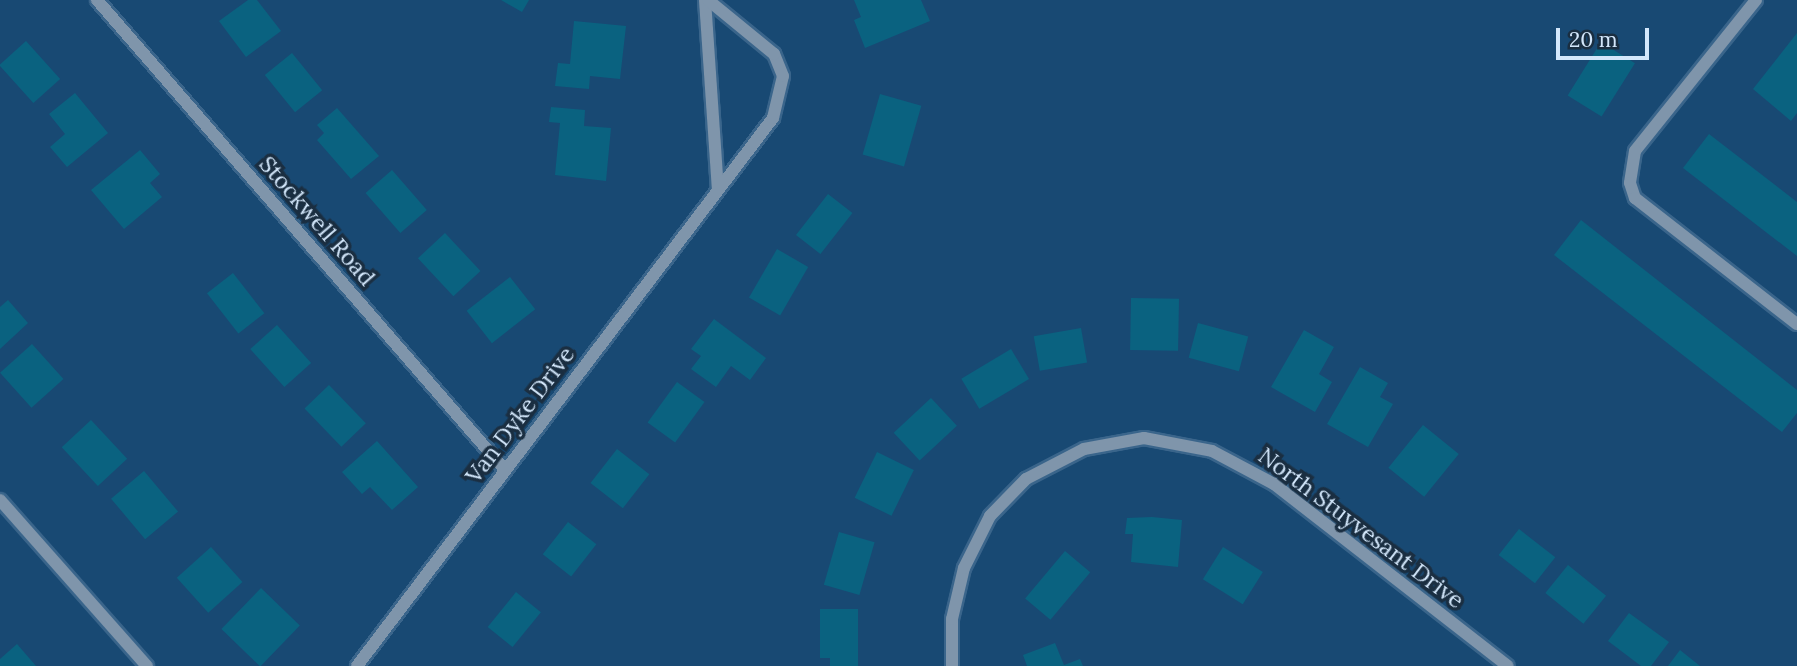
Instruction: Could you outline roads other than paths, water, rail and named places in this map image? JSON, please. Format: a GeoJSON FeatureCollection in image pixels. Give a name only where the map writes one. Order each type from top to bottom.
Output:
{"type":"FeatureCollection","features":[{"type":"Feature","properties":{"kind":"street","name":"Stockwell Road"},"geometry":{"type":"LineString","coordinates":[[97,0],[505,470]]}},
{"type":"Feature","properties":{"kind":"street","name":"Van Dyke Drive"},"geometry":{"type":"LineString","coordinates":[[706,0],[718,189]]}},
{"type":"Feature","properties":{"kind":"street","name":"Van Dyke Drive"},"geometry":{"type":"LineString","coordinates":[[357,666],[773,118],[783,76],[774,54],[752,31],[706,0]]}},
{"type":"Feature","properties":{"kind":"street"},"geometry":{"type":"LineString","coordinates":[[1756,0],[1635,151],[1630,183],[1635,198],[1797,324]]}},
{"type":"Feature","properties":{"kind":"street","name":"North Stuyvesant Drive"},"geometry":{"type":"LineString","coordinates":[[952,666],[952,619],[964,568],[990,516],[1026,479],[1084,449],[1144,438],[1178,442],[1239,463],[1274,484],[1508,666]]}},
{"type":"Feature","properties":{"kind":"street"},"geometry":{"type":"LineString","coordinates":[[0,500],[146,666]]}}]}
